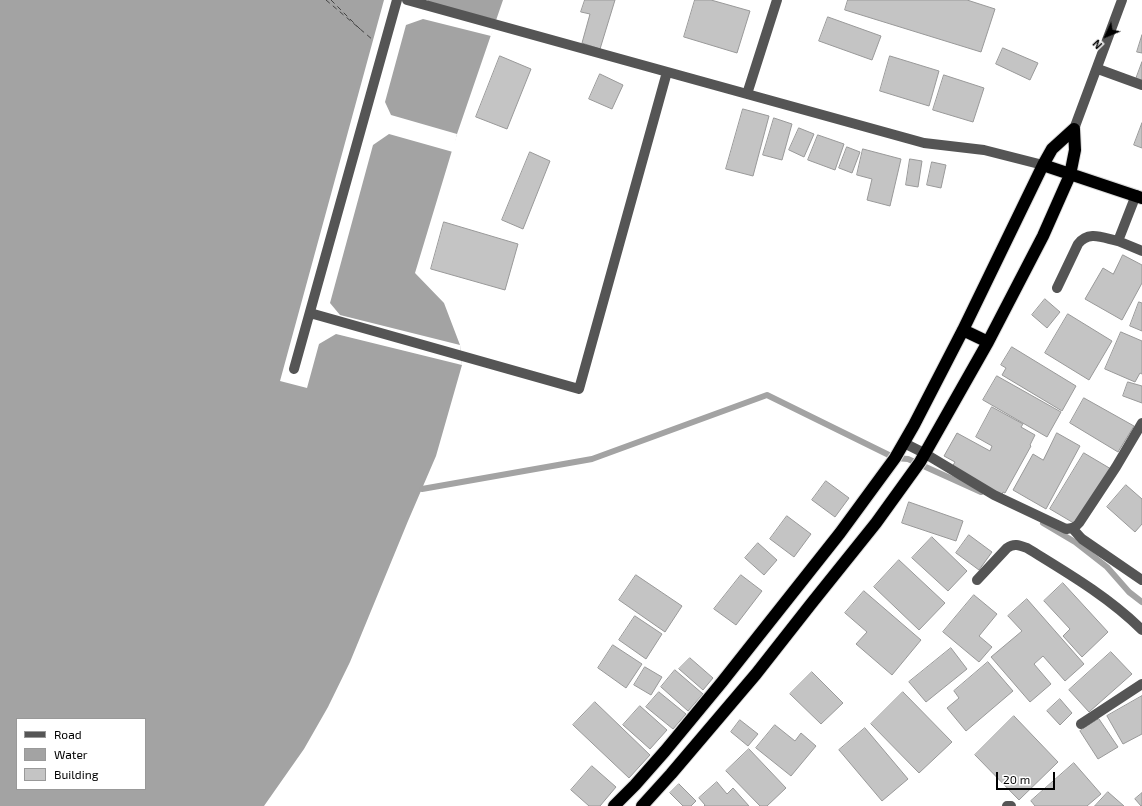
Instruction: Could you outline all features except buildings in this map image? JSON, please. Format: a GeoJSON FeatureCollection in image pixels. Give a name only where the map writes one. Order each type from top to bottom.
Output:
{"type":"FeatureCollection","features":[{"type":"Feature","properties":{"kind":"highway"},"geometry":{"type":"LineString","coordinates":[[614,806],[635,785],[694,716],[840,533],[880,480],[902,447],[963,330],[1043,165],[1052,149],[1074,129]]}},
{"type":"Feature","properties":{"kind":"highway"},"geometry":{"type":"LineString","coordinates":[[642,806],[756,674],[810,604],[876,523],[922,458],[988,342],[1043,236],[1070,175],[1075,150],[1074,129]]}},
{"type":"Feature","properties":{"kind":"highway"},"geometry":{"type":"LineString","coordinates":[[1043,165],[1070,175],[1139,196]]}},
{"type":"Feature","properties":{"kind":"highway"},"geometry":{"type":"LineString","coordinates":[[963,330],[988,342]]}},
{"type":"Feature","properties":{"kind":"street"},"geometry":{"type":"LineString","coordinates":[[294,369],[397,0]]}},
{"type":"Feature","properties":{"kind":"street"},"geometry":{"type":"LineString","coordinates":[[407,0],[924,143],[984,150],[1043,165]]}},
{"type":"Feature","properties":{"kind":"street"},"geometry":{"type":"LineString","coordinates":[[748,94],[777,0]]}},
{"type":"Feature","properties":{"kind":"street"},"geometry":{"type":"LineString","coordinates":[[1074,129],[1098,69],[1122,0]]}},
{"type":"Feature","properties":{"kind":"street"},"geometry":{"type":"LineString","coordinates":[[1098,69],[1142,85]]}},
{"type":"Feature","properties":{"kind":"street"},"geometry":{"type":"LineString","coordinates":[[310,313],[579,389],[667,72]]}},
{"type":"Feature","properties":{"kind":"street"},"geometry":{"type":"LineString","coordinates":[[1118,242],[1139,196]]}},
{"type":"Feature","properties":{"kind":"street"},"geometry":{"type":"LineString","coordinates":[[1056,288],[1078,244],[1086,236],[1093,235],[1142,251]]}},
{"type":"Feature","properties":{"kind":"street"},"geometry":{"type":"LineString","coordinates":[[902,447],[994,495],[1066,529],[1076,527],[1079,523],[1142,423]]}},
{"type":"Feature","properties":{"kind":"street"},"geometry":{"type":"LineString","coordinates":[[1072,528],[1082,539],[1142,580]]}},
{"type":"Feature","properties":{"kind":"street"},"geometry":{"type":"LineString","coordinates":[[978,580],[1007,548],[1016,544],[1032,551],[1090,588],[1133,620],[1142,630]]}},
{"type":"Feature","properties":{"kind":"street"},"geometry":{"type":"LineString","coordinates":[[1081,724],[1142,684]]}},
{"type":"Feature","properties":{"kind":"water"},"geometry":{"type":"Polygon","coordinates":[[[0,0],[503,0],[457,134],[415,273],[444,303],[460,345],[462,365],[436,456],[350,662],[328,707],[304,749],[264,806],[0,806],[0,0]]]}},
{"type":"Feature","properties":{"kind":"pier"},"geometry":{"type":"Polygon","coordinates":[[[384,0],[427,0],[431,4],[497,20],[491,36],[423,19],[406,25],[385,102],[391,115],[457,134],[453,152],[389,134],[373,145],[330,303],[340,315],[460,345],[462,365],[336,334],[319,344],[307,388],[280,381],[384,0]]]}},
{"type":"Feature","properties":{"kind":"waterway"},"geometry":{"type":"LineString","coordinates":[[422,489],[592,459],[767,395],[895,458],[908,459],[981,492]]}},
{"type":"Feature","properties":{"kind":"waterway"},"geometry":{"type":"LineString","coordinates":[[1043,523],[1075,542],[1107,567],[1129,592],[1142,602]]}},
{"type":"Feature","properties":{"kind":"ferry route"},"geometry":{"type":"LineString","coordinates":[[326,0],[373,40]]}},
{"type":"Feature","properties":{"kind":"ferry route"},"geometry":{"type":"LineString","coordinates":[[331,0],[363,32]]}}]}
